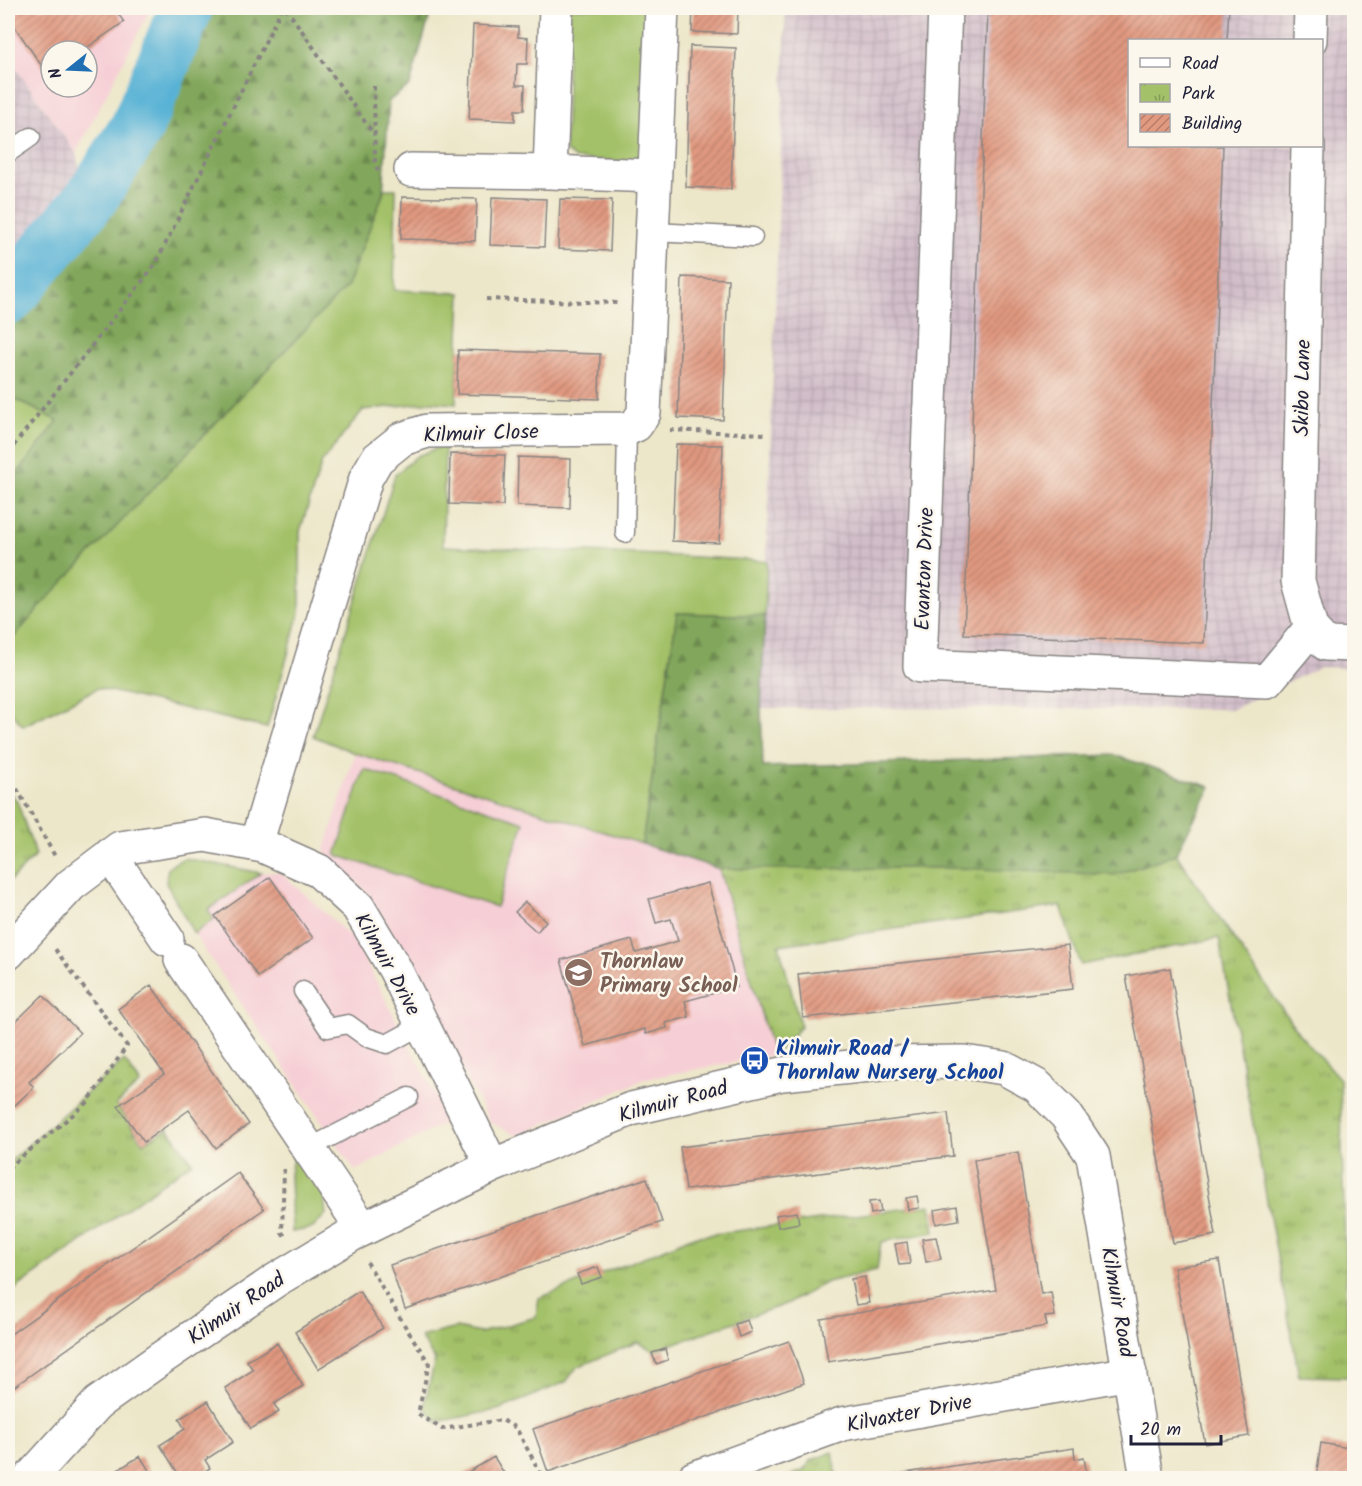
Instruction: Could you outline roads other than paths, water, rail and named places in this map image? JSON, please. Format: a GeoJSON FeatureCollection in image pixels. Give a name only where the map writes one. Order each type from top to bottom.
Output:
{"type":"FeatureCollection","features":[{"type":"Feature","properties":{"kind":"street"},"geometry":{"type":"LineString","coordinates":[[550,172],[556,8]]}},
{"type":"Feature","properties":{"kind":"street"},"geometry":{"type":"LineString","coordinates":[[633,425],[644,413],[662,8]]}},
{"type":"Feature","properties":{"kind":"street","name":"Evanton Drive"},"geometry":{"type":"LineString","coordinates":[[945,8],[920,666],[1266,681],[1311,628]]}},
{"type":"Feature","properties":{"kind":"street"},"geometry":{"type":"LineString","coordinates":[[1310,39],[1311,8]]}},
{"type":"Feature","properties":{"kind":"street","name":"Skibo Lane"},"geometry":{"type":"LineString","coordinates":[[1308,147],[1298,581],[1311,628]]}},
{"type":"Feature","properties":{"kind":"street"},"geometry":{"type":"LineString","coordinates":[[411,170],[654,176]]}},
{"type":"Feature","properties":{"kind":"street","name":"Kilmuir Close"},"geometry":{"type":"LineString","coordinates":[[255,844],[366,478],[377,459],[402,439],[427,431],[633,425]]}},
{"type":"Feature","properties":{"kind":"street"},"geometry":{"type":"LineString","coordinates":[[1311,628],[1326,644],[1354,645]]}},
{"type":"Feature","properties":{"kind":"street","name":"Kilmuir Drive"},"geometry":{"type":"LineString","coordinates":[[8,953],[71,885],[120,848],[205,835],[263,846],[319,871],[358,907],[395,969],[492,1166]]}},
{"type":"Feature","properties":{"kind":"street"},"geometry":{"type":"LineString","coordinates":[[110,855],[302,1139],[357,1232]]}},
{"type":"Feature","properties":{"kind":"street","name":"Kilmuir Road"},"geometry":{"type":"LineString","coordinates":[[30,1479],[98,1403],[276,1280],[357,1232],[492,1166],[631,1109],[782,1074],[891,1063],[964,1062],[1004,1068],[1037,1086],[1066,1115],[1093,1156],[1147,1479]]}},
{"type":"Feature","properties":{"kind":"street","name":"Kilvaxter Drive"},"geometry":{"type":"LineString","coordinates":[[694,1479],[842,1424],[1130,1373]]}},
{"type":"Feature","properties":{"kind":"lane"},"geometry":{"type":"LineString","coordinates":[[8,153],[31,137]]}},
{"type":"Feature","properties":{"kind":"lane"},"geometry":{"type":"LineString","coordinates":[[653,232],[753,237]]}},
{"type":"Feature","properties":{"kind":"lane"},"geometry":{"type":"LineString","coordinates":[[626,533],[633,425]]}},
{"type":"Feature","properties":{"kind":"lane"},"geometry":{"type":"LineString","coordinates":[[303,991],[328,1028],[348,1024],[366,1037],[387,1044],[422,1025]]}},
{"type":"Feature","properties":{"kind":"lane"},"geometry":{"type":"LineString","coordinates":[[302,1139],[409,1097]]}},
{"type":"Feature","properties":{"kind":"waterway"},"geometry":{"type":"LineString","coordinates":[[8,298],[92,197],[137,127],[186,8]]}},
{"type":"Feature","properties":{"kind":"place","name":"Thornlaw Primary School"},"geometry":{"type":"Point","coordinates":[579,973]}},
{"type":"Feature","properties":{"kind":"place","name":"Kilmuir Road / Thornlaw Nursery School"},"geometry":{"type":"Point","coordinates":[755,1060]}}]}
